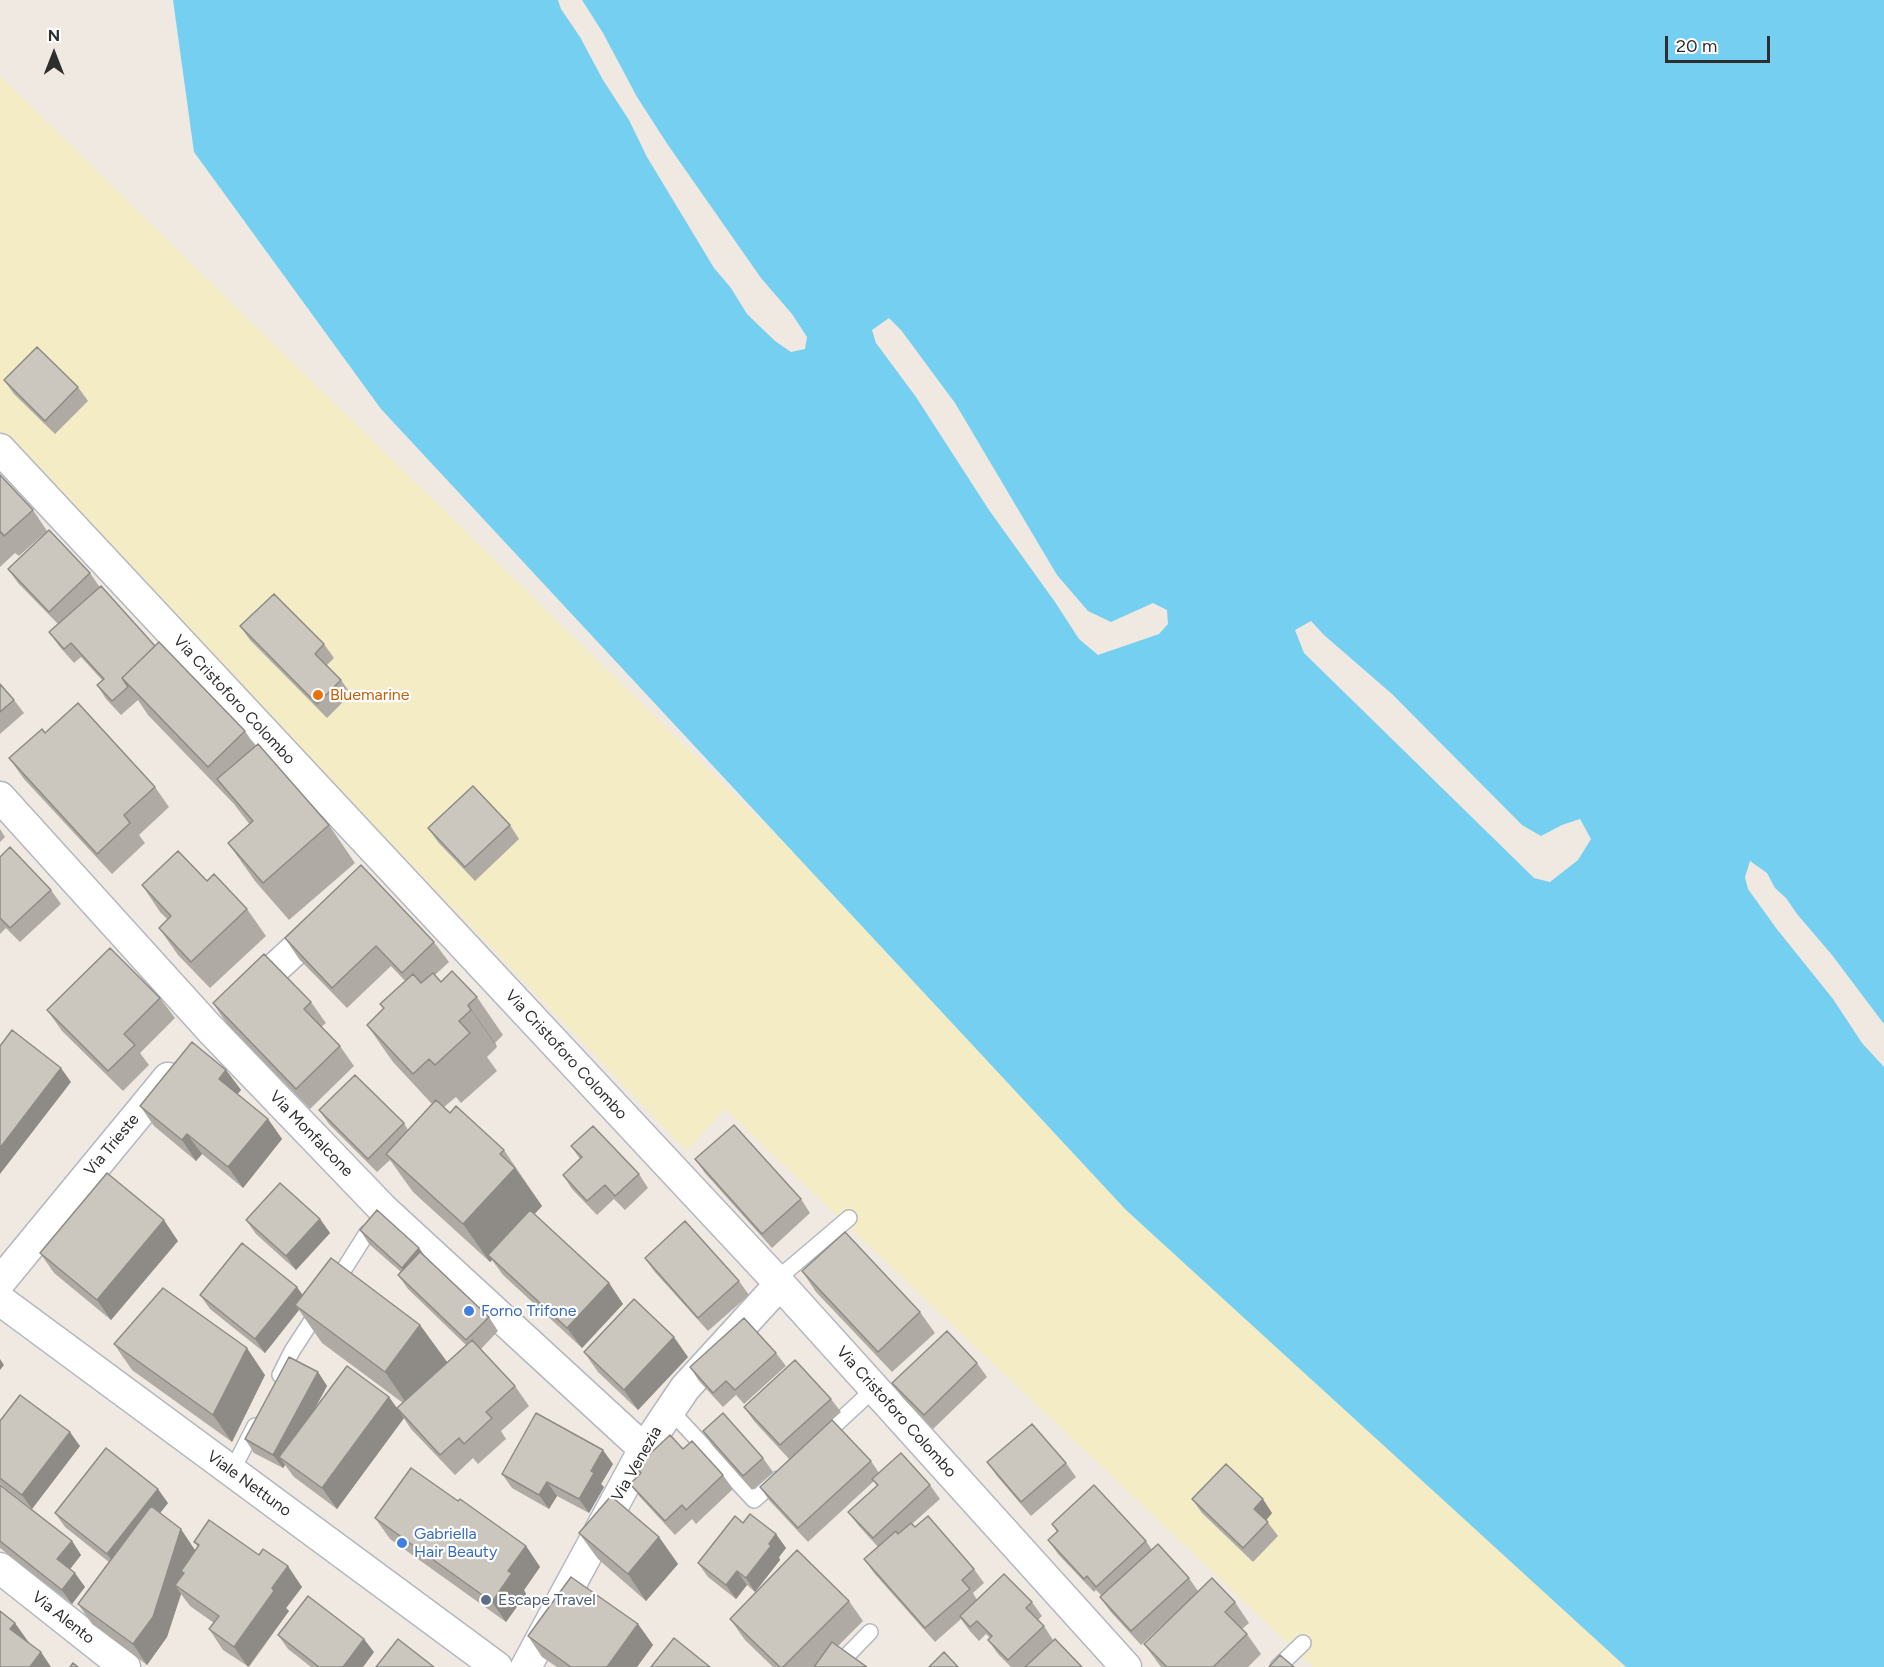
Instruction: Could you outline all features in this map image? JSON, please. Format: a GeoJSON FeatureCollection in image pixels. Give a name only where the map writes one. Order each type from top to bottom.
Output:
{"type":"FeatureCollection","features":[{"type":"Feature","properties":{"kind":"street","name":"Via Cristoforo Colombo"},"geometry":{"type":"LineString","coordinates":[[0,448],[379,872],[778,1282],[1126,1667]]}},
{"type":"Feature","properties":{"kind":"street","name":"Via Monfalcone"},"geometry":{"type":"LineString","coordinates":[[0,797],[197,1044],[383,1209],[644,1449]]}},
{"type":"Feature","properties":{"kind":"street","name":"Via Trieste"},"geometry":{"type":"LineString","coordinates":[[0,1282],[197,1044],[345,904]]}},
{"type":"Feature","properties":{"kind":"street","name":"Via Venezia"},"geometry":{"type":"LineString","coordinates":[[526,1667],[644,1449],[685,1388],[778,1282]]}},
{"type":"Feature","properties":{"kind":"street","name":"Viale Nettuno"},"geometry":{"type":"LineString","coordinates":[[0,1300],[497,1667]]}},
{"type":"Feature","properties":{"kind":"street","name":"Via Alento"},"geometry":{"type":"LineString","coordinates":[[0,1568],[125,1667]]}},
{"type":"Feature","properties":{"kind":"lane"},"geometry":{"type":"LineString","coordinates":[[778,1282],[849,1218]]}},
{"type":"Feature","properties":{"kind":"lane"},"geometry":{"type":"LineString","coordinates":[[272,1391],[292,1351],[367,1233]]}},
{"type":"Feature","properties":{"kind":"lane"},"geometry":{"type":"LineString","coordinates":[[814,1444],[874,1389]]}},
{"type":"Feature","properties":{"kind":"lane"},"geometry":{"type":"LineString","coordinates":[[670,1410],[754,1500],[788,1468]]}},
{"type":"Feature","properties":{"kind":"lane"},"geometry":{"type":"LineString","coordinates":[[232,1471],[262,1411]]}},
{"type":"Feature","properties":{"kind":"lane"},"geometry":{"type":"LineString","coordinates":[[836,1667],[870,1632]]}},
{"type":"Feature","properties":{"kind":"lane"},"geometry":{"type":"LineString","coordinates":[[1278,1667],[1303,1642]]}},
{"type":"Feature","properties":{"kind":"sand"},"geometry":{"type":"Polygon","coordinates":[[[0,76],[1627,1667],[1313,1667],[725,1109],[687,1151],[0,438],[0,76]]]}},
{"type":"Feature","properties":{"kind":"water"},"geometry":{"type":"Polygon","coordinates":[[[173,0],[1884,0],[1884,1667],[1626,1667],[1126,1210],[381,409],[194,152],[173,0]]]}},
{"type":"Feature","properties":{"kind":"pier"},"geometry":{"type":"Polygon","coordinates":[[[558,0],[582,0],[603,33],[637,97],[668,145],[761,278],[792,314],[807,337],[805,349],[791,352],[775,341],[747,314],[731,288],[714,268],[647,157],[629,120],[603,80],[558,0]]]}},
{"type":"Feature","properties":{"kind":"pier"},"geometry":{"type":"Polygon","coordinates":[[[889,318],[901,330],[955,403],[1057,575],[1088,611],[1111,622],[1153,603],[1167,610],[1168,624],[1159,634],[1098,655],[1079,639],[989,510],[916,397],[876,343],[872,330],[889,318]]]}},
{"type":"Feature","properties":{"kind":"pier"},"geometry":{"type":"Polygon","coordinates":[[[1311,621],[1392,694],[1522,825],[1541,836],[1580,819],[1591,839],[1578,860],[1550,882],[1534,878],[1304,653],[1295,630],[1311,621]]]}},
{"type":"Feature","properties":{"kind":"pier"},"geometry":{"type":"Polygon","coordinates":[[[1750,861],[1767,873],[1775,888],[1786,898],[1832,955],[1884,1024],[1884,1067],[1862,1043],[1833,999],[1748,889],[1745,877],[1750,861]]]}},
{"type":"Feature","properties":{"kind":"building"},"geometry":{"type":"Polygon","coordinates":[[[37,347],[78,387],[45,421],[4,380],[37,347]]]}},
{"type":"Feature","properties":{"kind":"building"},"geometry":{"type":"Polygon","coordinates":[[[0,475],[33,510],[4,536],[0,533],[0,475]]]}},
{"type":"Feature","properties":{"kind":"building"},"geometry":{"type":"Polygon","coordinates":[[[49,530],[90,573],[49,612],[8,569],[49,530]]]}},
{"type":"Feature","properties":{"kind":"building"},"geometry":{"type":"Polygon","coordinates":[[[101,586],[155,646],[122,678],[128,687],[112,701],[97,685],[104,679],[71,643],[64,649],[49,632],[101,586]]]}},
{"type":"Feature","properties":{"kind":"building"},"geometry":{"type":"Polygon","coordinates":[[[274,594],[324,644],[315,654],[341,680],[317,704],[240,626],[274,594]]]}},
{"type":"Feature","properties":{"kind":"building"},"geometry":{"type":"Polygon","coordinates":[[[159,642],[245,731],[208,767],[122,678],[159,642]]]}},
{"type":"Feature","properties":{"kind":"building"},"geometry":{"type":"Polygon","coordinates":[[[0,684],[14,700],[0,712],[0,684]]]}},
{"type":"Feature","properties":{"kind":"building"},"geometry":{"type":"Polygon","coordinates":[[[78,703],[155,787],[124,815],[130,823],[97,854],[9,758],[42,729],[45,733],[78,703]]]}},
{"type":"Feature","properties":{"kind":"building"},"geometry":{"type":"Polygon","coordinates":[[[258,744],[329,825],[263,883],[228,843],[253,821],[217,779],[258,744]]]}},
{"type":"Feature","properties":{"kind":"building"},"geometry":{"type":"Polygon","coordinates":[[[473,786],[510,825],[465,867],[428,828],[473,786]]]}},
{"type":"Feature","properties":{"kind":"building"},"geometry":{"type":"Polygon","coordinates":[[[10,847],[51,890],[10,928],[0,918],[0,857],[10,847]]]}},
{"type":"Feature","properties":{"kind":"building"},"geometry":{"type":"Polygon","coordinates":[[[178,851],[207,881],[214,874],[247,909],[191,962],[159,928],[171,916],[142,885],[178,851]]]}},
{"type":"Feature","properties":{"kind":"building"},"geometry":{"type":"Polygon","coordinates":[[[361,865],[434,942],[402,973],[376,946],[332,988],[285,938],[361,865]]]}},
{"type":"Feature","properties":{"kind":"building"},"geometry":{"type":"Polygon","coordinates":[[[110,948],[160,998],[124,1034],[135,1045],[108,1071],[47,1010],[110,948]]]}},
{"type":"Feature","properties":{"kind":"building"},"geometry":{"type":"Polygon","coordinates":[[[264,954],[311,1002],[304,1009],[340,1046],[296,1089],[213,1003],[264,954]]]}},
{"type":"Feature","properties":{"kind":"building"},"geometry":{"type":"Polygon","coordinates":[[[452,971],[477,997],[468,1005],[471,1010],[459,1021],[470,1033],[435,1065],[429,1059],[413,1074],[367,1025],[384,1008],[380,1004],[413,974],[421,983],[433,973],[441,982],[452,971]]]}},
{"type":"Feature","properties":{"kind":"building"},"geometry":{"type":"Polygon","coordinates":[[[12,1030],[61,1068],[0,1148],[0,1046],[12,1030]]]}},
{"type":"Feature","properties":{"kind":"building"},"geometry":{"type":"Polygon","coordinates":[[[192,1042],[226,1070],[219,1079],[268,1119],[228,1167],[187,1134],[182,1140],[140,1106],[192,1042]]]}},
{"type":"Feature","properties":{"kind":"building"},"geometry":{"type":"Polygon","coordinates":[[[355,1075],[404,1123],[368,1159],[319,1110],[355,1075]]]}},
{"type":"Feature","properties":{"kind":"building"},"geometry":{"type":"Polygon","coordinates":[[[436,1100],[450,1113],[456,1106],[504,1150],[500,1154],[515,1168],[463,1224],[386,1154],[436,1100]]]}},
{"type":"Feature","properties":{"kind":"building"},"geometry":{"type":"Polygon","coordinates":[[[734,1125],[801,1199],[762,1234],[695,1159],[734,1125]]]}},
{"type":"Feature","properties":{"kind":"building"},"geometry":{"type":"Polygon","coordinates":[[[593,1126],[639,1174],[615,1196],[605,1185],[587,1201],[563,1175],[582,1157],[571,1146],[593,1126]]]}},
{"type":"Feature","properties":{"kind":"building"},"geometry":{"type":"Polygon","coordinates":[[[107,1173],[164,1220],[97,1300],[40,1253],[107,1173]]]}},
{"type":"Feature","properties":{"kind":"building"},"geometry":{"type":"Polygon","coordinates":[[[280,1183],[320,1219],[286,1256],[246,1220],[280,1183]]]}},
{"type":"Feature","properties":{"kind":"building"},"geometry":{"type":"Polygon","coordinates":[[[377,1210],[419,1248],[402,1268],[360,1230],[377,1210]]]}},
{"type":"Feature","properties":{"kind":"building"},"geometry":{"type":"Polygon","coordinates":[[[530,1210],[609,1283],[567,1328],[488,1255],[530,1210]]]}},
{"type":"Feature","properties":{"kind":"building"},"geometry":{"type":"Polygon","coordinates":[[[685,1221],[739,1281],[698,1318],[645,1258],[685,1221]]]}},
{"type":"Feature","properties":{"kind":"building"},"geometry":{"type":"Polygon","coordinates":[[[845,1232],[920,1312],[878,1352],[802,1271],[845,1232]]]}},
{"type":"Feature","properties":{"kind":"building"},"geometry":{"type":"Polygon","coordinates":[[[242,1243],[297,1287],[255,1339],[200,1295],[242,1243]]]}},
{"type":"Feature","properties":{"kind":"building"},"geometry":{"type":"Polygon","coordinates":[[[420,1252],[489,1317],[466,1340],[398,1275],[420,1252]]]}},
{"type":"Feature","properties":{"kind":"building"},"geometry":{"type":"Polygon","coordinates":[[[331,1258],[420,1325],[385,1372],[295,1305],[331,1258]]]}},
{"type":"Feature","properties":{"kind":"building"},"geometry":{"type":"Polygon","coordinates":[[[163,1288],[247,1348],[213,1415],[114,1344],[163,1288]]]}},
{"type":"Feature","properties":{"kind":"building"},"geometry":{"type":"Polygon","coordinates":[[[634,1299],[674,1337],[624,1390],[584,1352],[634,1299]]]}},
{"type":"Feature","properties":{"kind":"building"},"geometry":{"type":"Polygon","coordinates":[[[744,1318],[776,1353],[735,1390],[726,1381],[713,1393],[690,1367],[744,1318]]]}},
{"type":"Feature","properties":{"kind":"building"},"geometry":{"type":"Polygon","coordinates":[[[947,1331],[977,1363],[924,1415],[892,1383],[947,1331]]]}},
{"type":"Feature","properties":{"kind":"building"},"geometry":{"type":"Polygon","coordinates":[[[472,1340],[515,1386],[486,1412],[492,1418],[464,1444],[459,1438],[440,1455],[397,1408],[472,1340]]]}},
{"type":"Feature","properties":{"kind":"building"},"geometry":{"type":"Polygon","coordinates":[[[289,1357],[318,1372],[273,1455],[245,1439],[289,1357]]]}},
{"type":"Feature","properties":{"kind":"building"},"geometry":{"type":"Polygon","coordinates":[[[795,1360],[831,1399],[780,1445],[744,1407],[795,1360]]]}},
{"type":"Feature","properties":{"kind":"building"},"geometry":{"type":"Polygon","coordinates":[[[347,1366],[389,1397],[322,1488],[279,1457],[347,1366]]]}},
{"type":"Feature","properties":{"kind":"building"},"geometry":{"type":"Polygon","coordinates":[[[20,1395],[70,1432],[22,1495],[0,1478],[0,1421],[20,1395]]]}},
{"type":"Feature","properties":{"kind":"building"},"geometry":{"type":"Polygon","coordinates":[[[536,1413],[603,1450],[591,1471],[594,1473],[579,1499],[547,1482],[539,1495],[502,1474],[536,1413]]]}},
{"type":"Feature","properties":{"kind":"building"},"geometry":{"type":"Polygon","coordinates":[[[723,1413],[763,1458],[743,1476],[703,1431],[723,1413]]]}},
{"type":"Feature","properties":{"kind":"building"},"geometry":{"type":"Polygon","coordinates":[[[832,1420],[871,1461],[798,1528],[760,1487],[832,1420]]]}},
{"type":"Feature","properties":{"kind":"building"},"geometry":{"type":"Polygon","coordinates":[[[1032,1424],[1066,1463],[1021,1502],[987,1462],[1032,1424]]]}},
{"type":"Feature","properties":{"kind":"building"},"geometry":{"type":"Polygon","coordinates":[[[670,1435],[683,1449],[692,1441],[723,1475],[686,1510],[682,1505],[665,1521],[630,1484],[641,1473],[636,1467],[670,1435]]]}},
{"type":"Feature","properties":{"kind":"building"},"geometry":{"type":"Polygon","coordinates":[[[106,1448],[158,1489],[107,1554],[55,1513],[106,1448]]]}},
{"type":"Feature","properties":{"kind":"building"},"geometry":{"type":"Polygon","coordinates":[[[901,1453],[930,1485],[873,1538],[848,1512],[878,1485],[872,1479],[901,1453]]]}},
{"type":"Feature","properties":{"kind":"building"},"geometry":{"type":"Polygon","coordinates":[[[1226,1464],[1263,1499],[1254,1509],[1268,1522],[1243,1548],[1192,1499],[1226,1464]]]}},
{"type":"Feature","properties":{"kind":"building"},"geometry":{"type":"Polygon","coordinates":[[[411,1468],[458,1501],[460,1499],[526,1546],[508,1571],[512,1573],[492,1602],[375,1518],[411,1468]]]}},
{"type":"Feature","properties":{"kind":"building"},"geometry":{"type":"Polygon","coordinates":[[[0,1485],[72,1541],[57,1559],[75,1573],[62,1590],[0,1541],[0,1485]]]}},
{"type":"Feature","properties":{"kind":"building"},"geometry":{"type":"Polygon","coordinates":[[[1094,1485],[1146,1541],[1096,1587],[1087,1576],[1084,1579],[1048,1540],[1058,1531],[1052,1524],[1094,1485]]]}},
{"type":"Feature","properties":{"kind":"building"},"geometry":{"type":"Polygon","coordinates":[[[611,1496],[659,1537],[628,1574],[579,1533],[611,1496]]]}},
{"type":"Feature","properties":{"kind":"building"},"geometry":{"type":"Polygon","coordinates":[[[151,1506],[181,1529],[153,1617],[133,1644],[78,1604],[151,1506]]]}},
{"type":"Feature","properties":{"kind":"building"},"geometry":{"type":"Polygon","coordinates":[[[750,1514],[776,1534],[769,1544],[771,1546],[746,1578],[737,1571],[726,1585],[698,1563],[735,1516],[743,1523],[750,1514]]]}},
{"type":"Feature","properties":{"kind":"building"},"geometry":{"type":"Polygon","coordinates":[[[928,1516],[974,1569],[962,1580],[970,1589],[925,1628],[864,1559],[896,1531],[898,1534],[911,1523],[915,1527],[928,1516]]]}},
{"type":"Feature","properties":{"kind":"building"},"geometry":{"type":"Polygon","coordinates":[[[209,1520],[259,1555],[263,1549],[288,1566],[272,1588],[274,1591],[234,1647],[209,1629],[219,1616],[175,1585],[184,1573],[181,1571],[199,1545],[194,1542],[209,1520]]]}},
{"type":"Feature","properties":{"kind":"building"},"geometry":{"type":"Polygon","coordinates":[[[1158,1544],[1189,1578],[1131,1631],[1100,1597],[1158,1544]]]}},
{"type":"Feature","properties":{"kind":"building"},"geometry":{"type":"Polygon","coordinates":[[[797,1550],[849,1601],[783,1667],[780,1667],[730,1619],[797,1550]]]}},
{"type":"Feature","properties":{"kind":"building"},"geometry":{"type":"Polygon","coordinates":[[[1004,1574],[1032,1602],[1026,1608],[1044,1626],[1008,1660],[988,1640],[992,1636],[977,1621],[970,1627],[960,1616],[1004,1574]]]}},
{"type":"Feature","properties":{"kind":"building"},"geometry":{"type":"Polygon","coordinates":[[[571,1577],[638,1624],[607,1667],[571,1667],[528,1636],[571,1577]]]}},
{"type":"Feature","properties":{"kind":"building"},"geometry":{"type":"Polygon","coordinates":[[[1212,1578],[1235,1602],[1225,1612],[1247,1634],[1213,1667],[1167,1667],[1144,1644],[1212,1578]]]}},
{"type":"Feature","properties":{"kind":"building"},"geometry":{"type":"Polygon","coordinates":[[[308,1596],[364,1639],[343,1667],[319,1667],[278,1635],[308,1596]]]}},
{"type":"Feature","properties":{"kind":"building"},"geometry":{"type":"Polygon","coordinates":[[[0,1611],[15,1623],[10,1629],[41,1652],[30,1667],[0,1667],[0,1611]]]}},
{"type":"Feature","properties":{"kind":"building"},"geometry":{"type":"Polygon","coordinates":[[[674,1638],[710,1667],[651,1667],[674,1638]]]}},
{"type":"Feature","properties":{"kind":"building"},"geometry":{"type":"Polygon","coordinates":[[[398,1639],[434,1667],[376,1667],[398,1639]]]}},
{"type":"Feature","properties":{"kind":"building"},"geometry":{"type":"Polygon","coordinates":[[[1055,1639],[1082,1667],[1025,1667],[1055,1639]]]}},
{"type":"Feature","properties":{"kind":"building"},"geometry":{"type":"Polygon","coordinates":[[[832,1642],[867,1667],[814,1667],[832,1642]]]}},
{"type":"Feature","properties":{"kind":"building"},"geometry":{"type":"Polygon","coordinates":[[[944,1652],[958,1667],[929,1667],[944,1652]]]}},
{"type":"Feature","properties":{"kind":"building"},"geometry":{"type":"Polygon","coordinates":[[[1280,1655],[1294,1667],[1269,1667],[1280,1655]]]}},
{"type":"Feature","properties":{"kind":"place","name":"Bluemarine"},"geometry":{"type":"Point","coordinates":[318,695]}},
{"type":"Feature","properties":{"kind":"place","name":"Forno Trifone"},"geometry":{"type":"Point","coordinates":[469,1311]}},
{"type":"Feature","properties":{"kind":"place","name":"Gabriella Hair Beauty"},"geometry":{"type":"Point","coordinates":[402,1543]}},
{"type":"Feature","properties":{"kind":"place","name":"Escape Travel"},"geometry":{"type":"Point","coordinates":[486,1600]}}]}
